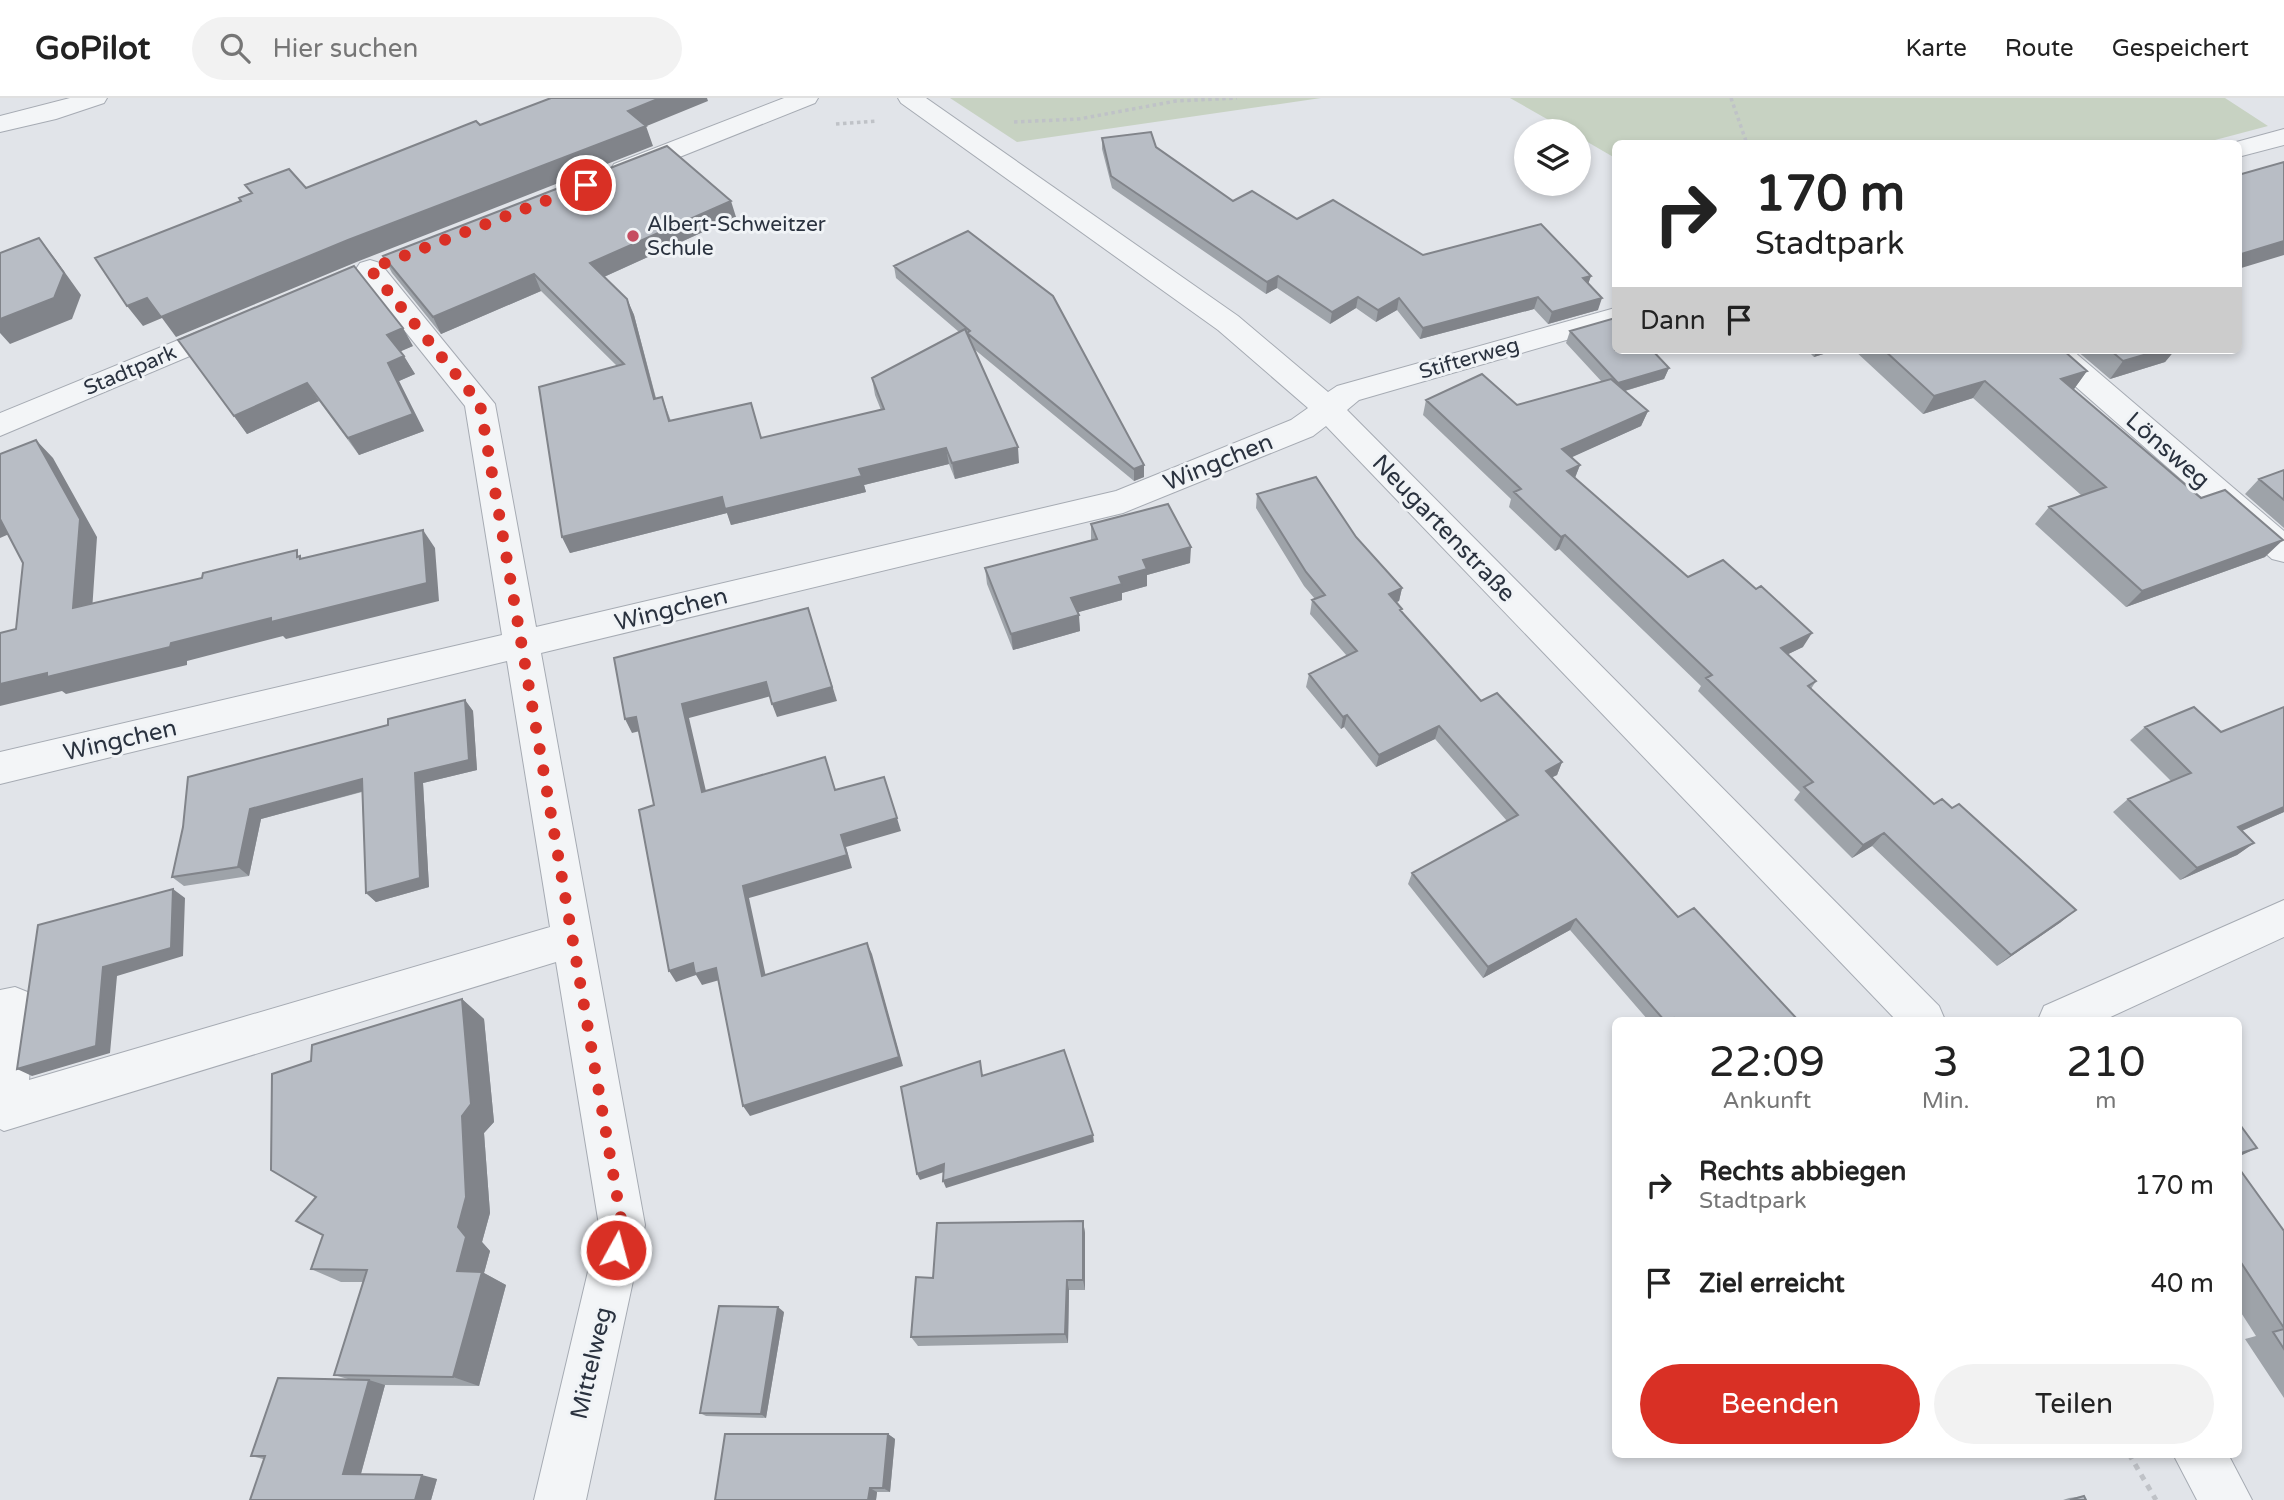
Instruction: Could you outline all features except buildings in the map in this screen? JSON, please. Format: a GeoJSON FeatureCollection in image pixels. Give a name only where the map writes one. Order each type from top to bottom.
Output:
{"type":"FeatureCollection","features":[{"type":"Feature","properties":{"kind":"street"},"geometry":{"type":"LineString","coordinates":[[0,124],[47,114],[95,98]]}},
{"type":"Feature","properties":{"kind":"street"},"geometry":{"type":"LineString","coordinates":[[599,180],[806,98]]}},
{"type":"Feature","properties":{"kind":"street","name":"Neugartenstraße"},"geometry":{"type":"LineString","coordinates":[[928,111],[1228,323],[1328,408],[1921,1017]]}},
{"type":"Feature","properties":{"kind":"street"},"geometry":{"type":"LineString","coordinates":[[2242,148],[2284,137]]}},
{"type":"Feature","properties":{"kind":"street","name":"Mittelweg"},"geometry":{"type":"LineString","coordinates":[[370,269],[480,404],[622,1225],[560,1500]]}},
{"type":"Feature","properties":{"kind":"street","name":"Stadtpark"},"geometry":{"type":"LineString","coordinates":[[0,425],[256,317]]}},
{"type":"Feature","properties":{"kind":"street","name":"Stifterweg"},"geometry":{"type":"LineString","coordinates":[[1328,408],[1348,393],[1612,318]]}},
{"type":"Feature","properties":{"kind":"street","name":"Lönsweg"},"geometry":{"type":"LineString","coordinates":[[2058,354],[2284,550]]}},
{"type":"Feature","properties":{"kind":"street","name":"Wingchen"},"geometry":{"type":"LineString","coordinates":[[0,768],[1123,501],[1302,428],[1328,408]]}},
{"type":"Feature","properties":{"kind":"street"},"geometry":{"type":"LineString","coordinates":[[2066,1017],[2284,918]]}},
{"type":"Feature","properties":{"kind":"street"},"geometry":{"type":"LineString","coordinates":[[0,1010],[15,1007],[4,1109],[522,956],[573,938]]}},
{"type":"Feature","properties":{"kind":"street"},"geometry":{"type":"LineString","coordinates":[[2201,1458],[2227,1500]]}},
{"type":"Feature","properties":{"kind":"path"},"geometry":{"type":"LineString","coordinates":[[1731,98],[1746,140]]}},
{"type":"Feature","properties":{"kind":"path"},"geometry":{"type":"LineString","coordinates":[[777,110],[797,124],[824,125],[877,121],[892,116],[901,121],[928,111],[1079,119],[1176,101],[1238,99]]}},
{"type":"Feature","properties":{"kind":"path"},"geometry":{"type":"LineString","coordinates":[[2131,1458],[2156,1500]]}},
{"type":"Feature","properties":{"kind":"green space"},"geometry":{"type":"Polygon","coordinates":[[[950,98],[1321,98],[1017,142],[950,98]]]}},
{"type":"Feature","properties":{"kind":"green space"},"geometry":{"type":"Polygon","coordinates":[[[1510,98],[2225,98],[2268,126],[2215,140],[1612,140],[1612,156],[1591,144],[1591,119],[1547,119],[1510,98]]]}},
{"type":"Feature","properties":{"kind":"place","name":"Albert-Schweitzer Schule"},"geometry":{"type":"Point","coordinates":[633,236]}},
{"type":"Feature","properties":{"kind":"route"},"geometry":{"type":"LineString","coordinates":[[586,185],[370,269],[480,404],[622,1225],[616,1250]]}}]}
